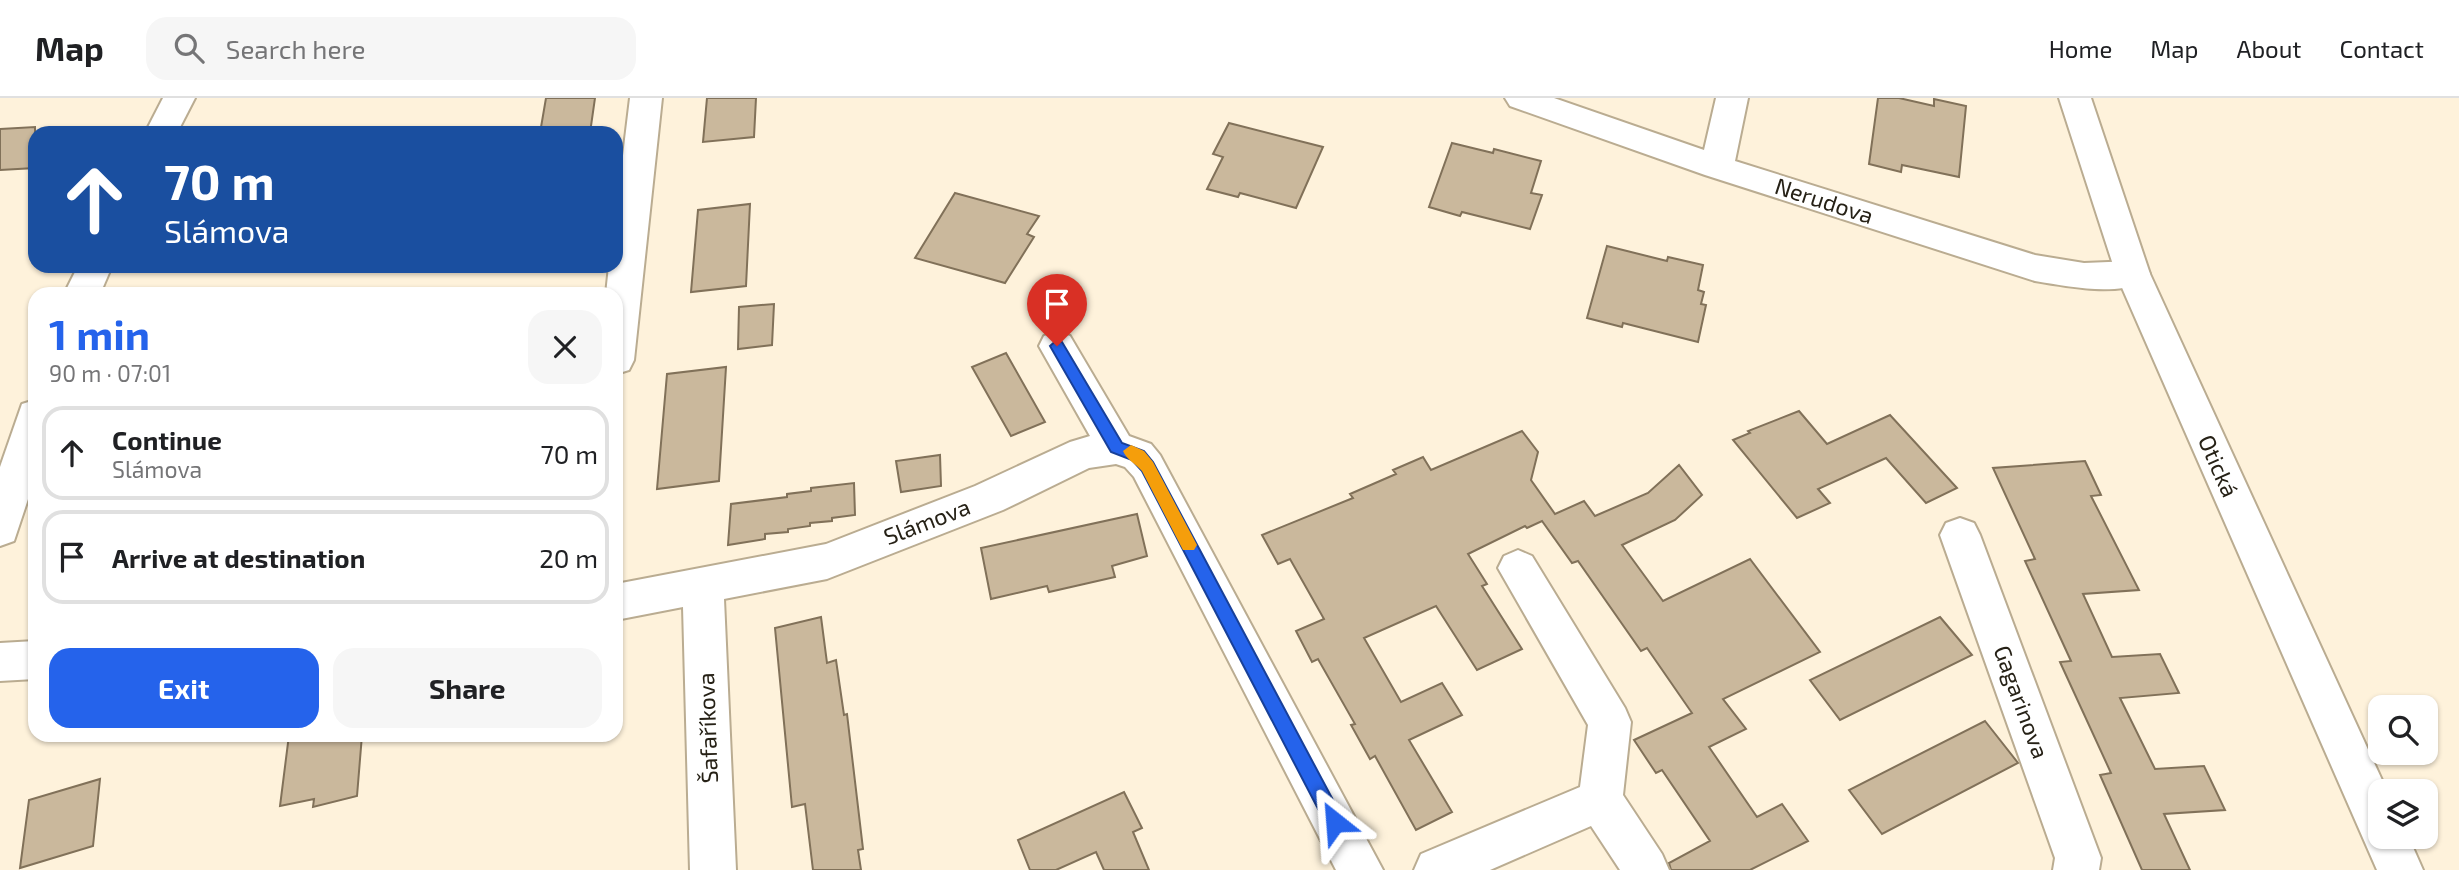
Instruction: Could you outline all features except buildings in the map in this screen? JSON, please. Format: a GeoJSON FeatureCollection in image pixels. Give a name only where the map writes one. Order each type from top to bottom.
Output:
{"type":"FeatureCollection","features":[{"type":"Feature","properties":{"kind":"street"},"geometry":{"type":"LineString","coordinates":[[165,126],[179,98]]}},
{"type":"Feature","properties":{"kind":"street"},"geometry":{"type":"LineString","coordinates":[[623,299],[646,98]]}},
{"type":"Feature","properties":{"kind":"street","name":"Nerudova"},"geometry":{"type":"LineString","coordinates":[[1521,98],[1717,167],[2035,268],[2084,276],[2133,274]]}},
{"type":"Feature","properties":{"kind":"street"},"geometry":{"type":"LineString","coordinates":[[1717,167],[1732,98]]}},
{"type":"Feature","properties":{"kind":"street","name":"Otická"},"geometry":{"type":"LineString","coordinates":[[2074,98],[2133,274],[2368,798]]}},
{"type":"Feature","properties":{"kind":"street"},"geometry":{"type":"LineString","coordinates":[[1057,346],[1116,447],[1138,455],[1147,466],[1360,870]]}},
{"type":"Feature","properties":{"kind":"street"},"geometry":{"type":"LineString","coordinates":[[0,529],[28,438]]}},
{"type":"Feature","properties":{"kind":"street","name":"Slámova"},"geometry":{"type":"LineString","coordinates":[[623,601],[827,561],[989,498],[1083,453],[1116,447]]}},
{"type":"Feature","properties":{"kind":"street","name":"Gagarinova"},"geometry":{"type":"LineString","coordinates":[[1960,535],[2078,858],[2076,870]]}},
{"type":"Feature","properties":{"kind":"street"},"geometry":{"type":"LineString","coordinates":[[1518,568],[1610,723],[1600,800],[1646,870]]}},
{"type":"Feature","properties":{"kind":"street","name":"Šafaříkova"},"geometry":{"type":"LineString","coordinates":[[703,586],[713,870]]}},
{"type":"Feature","properties":{"kind":"street"},"geometry":{"type":"LineString","coordinates":[[0,662],[28,660]]}},
{"type":"Feature","properties":{"kind":"street"},"geometry":{"type":"LineString","coordinates":[[1437,870],[1600,800]]}},
{"type":"Feature","properties":{"kind":"street"},"geometry":{"type":"LineString","coordinates":[[2391,849],[2400,870]]}},
{"type":"Feature","properties":{"kind":"slow traffic"},"geometry":{"type":"LineString","coordinates":[[1131,451],[1147,466],[1189,545]]}},
{"type":"Feature","properties":{"kind":"route"},"geometry":{"type":"LineString","coordinates":[[1057,346],[1116,447],[1138,455],[1147,466],[1335,822]]}}]}
